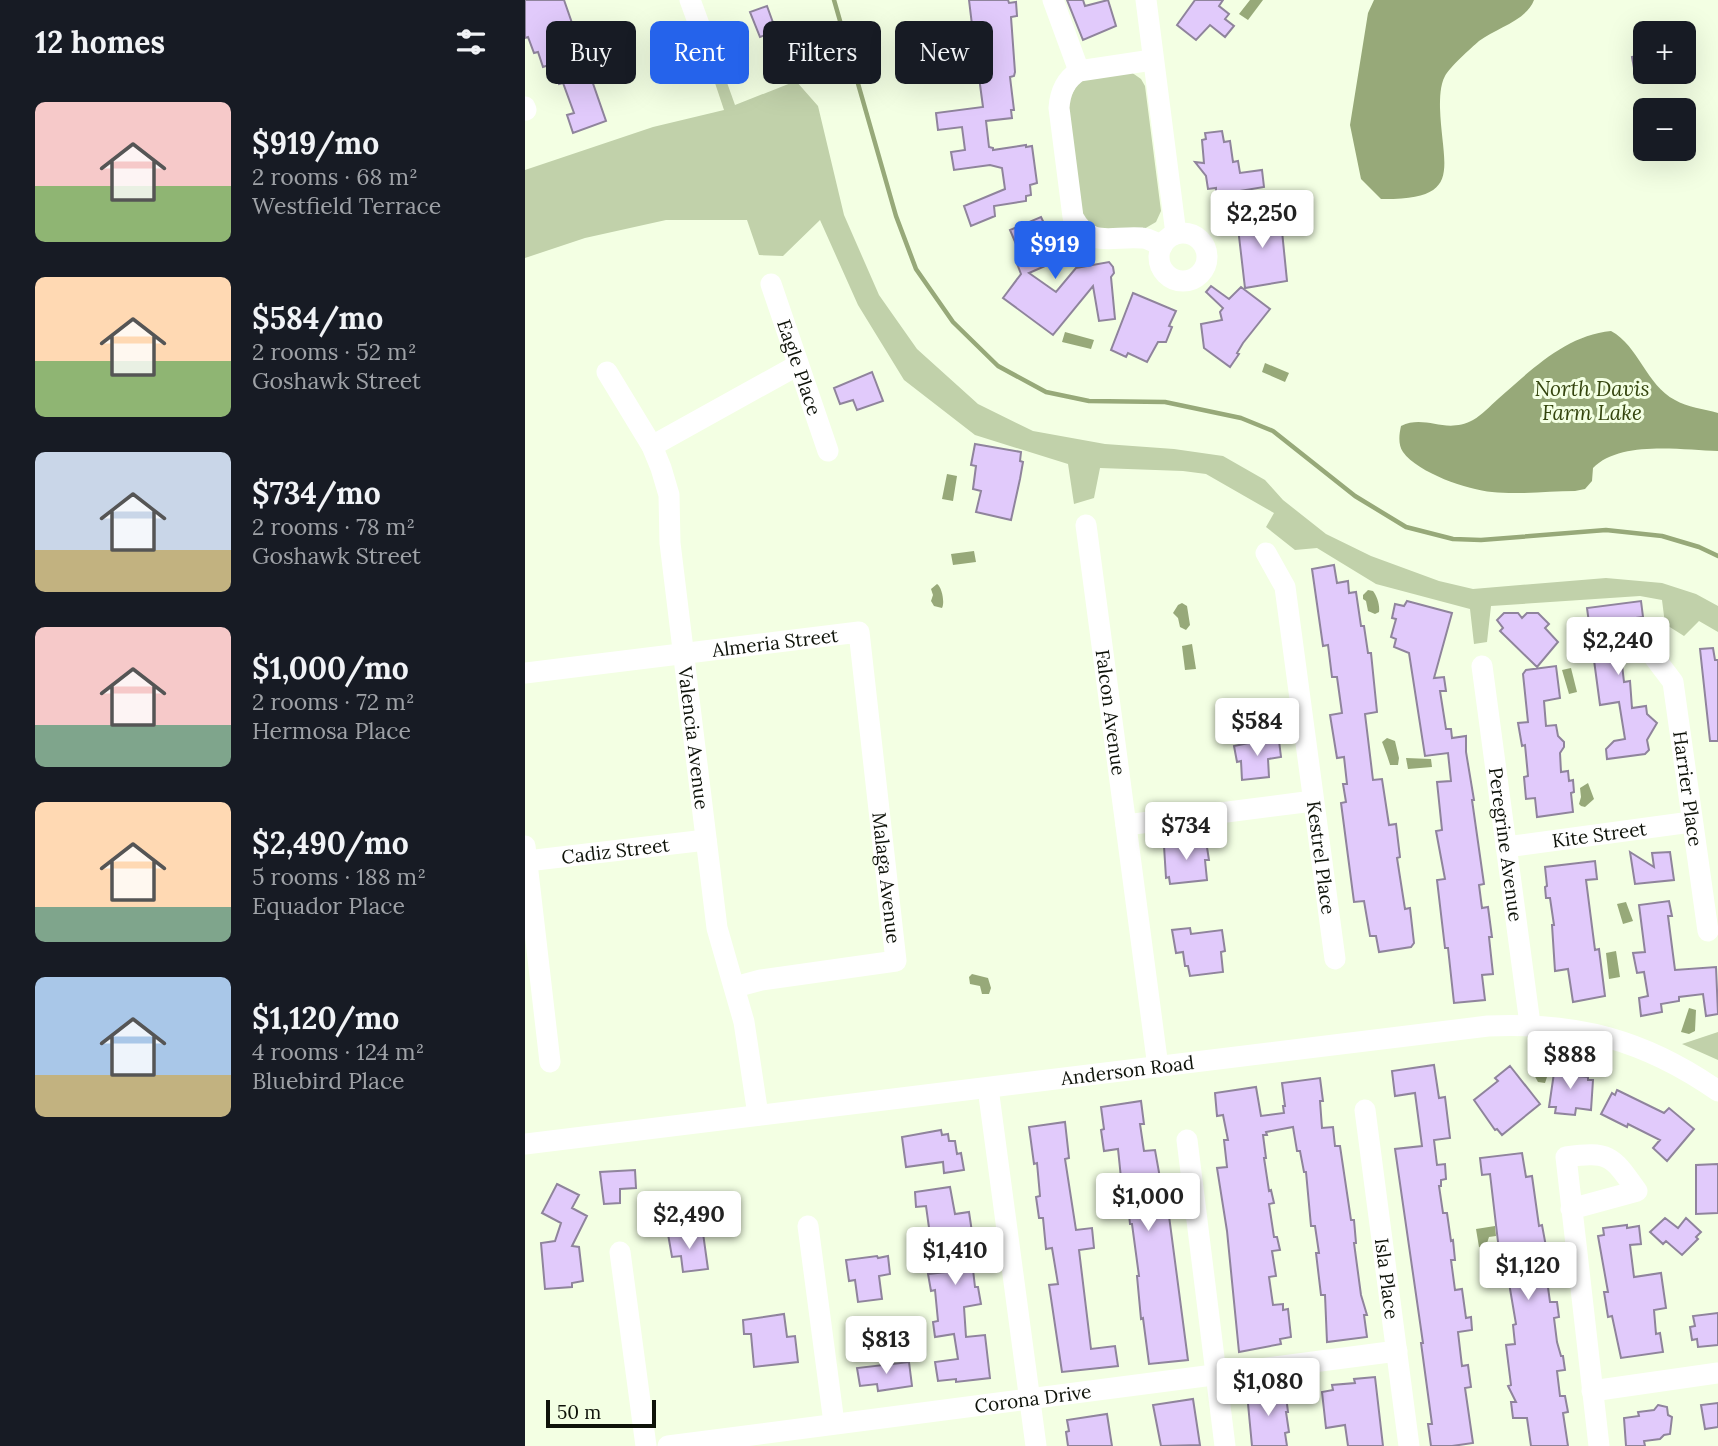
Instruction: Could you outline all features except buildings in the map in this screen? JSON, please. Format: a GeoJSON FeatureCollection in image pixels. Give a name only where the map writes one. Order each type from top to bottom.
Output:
{"type":"FeatureCollection","features":[{"type":"Feature","properties":{"kind":"street"},"geometry":{"type":"LineString","coordinates":[[689,0],[697,21]]}},
{"type":"Feature","properties":{"kind":"street"},"geometry":{"type":"LineString","coordinates":[[1053,0],[1079,71]]}},
{"type":"Feature","properties":{"kind":"street"},"geometry":{"type":"LineString","coordinates":[[1146,0],[1152,60],[1169,240],[1143,237],[1106,240],[1095,237],[1078,226],[1073,217],[1059,108],[1063,87],[1070,76],[1079,71],[1152,60]]}},
{"type":"Feature","properties":{"kind":"street","name":"Eagle Place"},"geometry":{"type":"LineString","coordinates":[[771,284],[828,450]]}},
{"type":"Feature","properties":{"kind":"street"},"geometry":{"type":"LineString","coordinates":[[652,446],[797,365]]}},
{"type":"Feature","properties":{"kind":"street","name":"Valencia Avenue"},"geometry":{"type":"LineString","coordinates":[[607,372],[652,446],[669,495],[670,543],[719,937],[744,1022],[758,1115]]}},
{"type":"Feature","properties":{"kind":"street","name":"Falcon Avenue"},"geometry":{"type":"LineString","coordinates":[[1086,525],[1158,1067]]}},
{"type":"Feature","properties":{"kind":"street","name":"Kestrel Place"},"geometry":{"type":"LineString","coordinates":[[1266,553],[1285,587],[1335,959]]}},
{"type":"Feature","properties":{"kind":"street","name":"Almeria Street"},"geometry":{"type":"LineString","coordinates":[[525,673],[859,632]]}},
{"type":"Feature","properties":{"kind":"street","name":"Malaga Avenue"},"geometry":{"type":"LineString","coordinates":[[735,987],[761,980],[896,961],[859,632]]}},
{"type":"Feature","properties":{"kind":"street","name":"Harrier Place"},"geometry":{"type":"LineString","coordinates":[[1651,653],[1673,682],[1708,931]]}},
{"type":"Feature","properties":{"kind":"street","name":"Peregrine Avenue"},"geometry":{"type":"LineString","coordinates":[[1482,666],[1530,1024]]}},
{"type":"Feature","properties":{"kind":"street"},"geometry":{"type":"LineString","coordinates":[[1126,825],[1313,801]]}},
{"type":"Feature","properties":{"kind":"street","name":"Kite Street"},"geometry":{"type":"LineString","coordinates":[[1506,847],[1692,822]]}},
{"type":"Feature","properties":{"kind":"street","name":"Cadiz Street"},"geometry":{"type":"LineString","coordinates":[[526,854],[706,840]]}},
{"type":"Feature","properties":{"kind":"street"},"geometry":{"type":"LineString","coordinates":[[526,854],[550,1062]]}},
{"type":"Feature","properties":{"kind":"street","name":"Anderson Road"},"geometry":{"type":"LineString","coordinates":[[525,1144],[1488,1026],[1530,1024],[1592,1033],[1628,1043],[1686,1070],[1718,1091]]}},
{"type":"Feature","properties":{"kind":"street"},"geometry":{"type":"LineString","coordinates":[[988,1088],[1036,1446]]}},
{"type":"Feature","properties":{"kind":"street","name":"Isla Place"},"geometry":{"type":"LineString","coordinates":[[1365,1110],[1409,1446]]}},
{"type":"Feature","properties":{"kind":"street"},"geometry":{"type":"LineString","coordinates":[[1187,1140],[1225,1446]]}},
{"type":"Feature","properties":{"kind":"street"},"geometry":{"type":"LineString","coordinates":[[1571,1209],[1599,1446]]}},
{"type":"Feature","properties":{"kind":"street"},"geometry":{"type":"LineString","coordinates":[[808,1226],[834,1423]]}},
{"type":"Feature","properties":{"kind":"street"},"geometry":{"type":"LineString","coordinates":[[620,1252],[646,1446]]}},
{"type":"Feature","properties":{"kind":"street","name":"Corona Drive"},"geometry":{"type":"LineString","coordinates":[[668,1446],[1397,1351]]}},
{"type":"Feature","properties":{"kind":"street"},"geometry":{"type":"LineString","coordinates":[[1592,1391],[1718,1373]]}},
{"type":"Feature","properties":{"kind":"shaded area"},"geometry":{"type":"Polygon","coordinates":[[[1131,72],[1141,79],[1145,86],[1161,211],[1156,222],[1144,229],[1107,233],[1084,222],[1065,107],[1080,79],[1131,72]]]}},
{"type":"Feature","properties":{"kind":"shaded area"},"geometry":{"type":"Polygon","coordinates":[[[715,84],[728,84],[735,105],[788,84],[799,84],[818,106],[844,215],[879,295],[917,349],[978,404],[1033,431],[1105,444],[1223,456],[1265,480],[1283,500],[1326,534],[1371,556],[1439,581],[1473,589],[1606,578],[1662,583],[1696,594],[1718,606],[1718,632],[1699,621],[1684,636],[1665,624],[1662,600],[1640,596],[1491,606],[1487,642],[1474,644],[1470,609],[1376,584],[1317,548],[1295,550],[1266,527],[1274,513],[1206,474],[1100,468],[1094,498],[1074,504],[1068,464],[975,435],[904,380],[858,305],[820,220],[783,256],[759,255],[747,220],[666,220],[585,238],[525,258],[525,170],[653,127],[724,110],[715,84]]]}},
{"type":"Feature","properties":{"kind":"shaded area"},"geometry":{"type":"Polygon","coordinates":[[[1718,1032],[1718,1060],[1682,1044],[1718,1032]]]}},
{"type":"Feature","properties":{"kind":"water"},"geometry":{"type":"Polygon","coordinates":[[[1250,0],[1263,0],[1248,20],[1239,14],[1250,0]]]}},
{"type":"Feature","properties":{"kind":"water"},"geometry":{"type":"Polygon","coordinates":[[[1374,0],[1534,0],[1518,19],[1479,41],[1445,76],[1440,100],[1443,176],[1437,186],[1426,194],[1408,198],[1381,199],[1361,179],[1350,125],[1368,13],[1374,0]]]}},
{"type":"Feature","properties":{"kind":"water","name":"North Davis Farm Lake"},"geometry":{"type":"Polygon","coordinates":[[[1611,331],[1629,346],[1649,376],[1665,393],[1685,404],[1718,413],[1718,451],[1652,449],[1619,453],[1593,468],[1592,481],[1585,489],[1513,493],[1482,491],[1444,479],[1420,467],[1401,449],[1401,426],[1419,422],[1453,426],[1473,420],[1550,356],[1579,339],[1611,331]]]}},
{"type":"Feature","properties":{"kind":"water"},"geometry":{"type":"Polygon","coordinates":[[[1065,332],[1094,340],[1091,349],[1062,342],[1065,332]]]}},
{"type":"Feature","properties":{"kind":"water"},"geometry":{"type":"Polygon","coordinates":[[[1265,363],[1289,373],[1285,382],[1262,372],[1265,363]]]}},
{"type":"Feature","properties":{"kind":"water"},"geometry":{"type":"Polygon","coordinates":[[[947,474],[957,476],[953,501],[942,499],[947,474]]]}},
{"type":"Feature","properties":{"kind":"water"},"geometry":{"type":"Polygon","coordinates":[[[974,551],[976,562],[953,565],[951,554],[974,551]]]}},
{"type":"Feature","properties":{"kind":"water"},"geometry":{"type":"Polygon","coordinates":[[[937,584],[943,595],[942,608],[934,606],[931,601],[931,589],[937,584]]]}},
{"type":"Feature","properties":{"kind":"water"},"geometry":{"type":"Polygon","coordinates":[[[1368,590],[1373,591],[1378,601],[1379,612],[1375,614],[1368,611],[1363,599],[1368,590]]]}},
{"type":"Feature","properties":{"kind":"water"},"geometry":{"type":"Polygon","coordinates":[[[1182,603],[1187,606],[1190,625],[1186,630],[1180,627],[1178,618],[1173,613],[1182,603]]]}},
{"type":"Feature","properties":{"kind":"water"},"geometry":{"type":"Polygon","coordinates":[[[1192,644],[1196,669],[1185,670],[1182,646],[1192,644]]]}},
{"type":"Feature","properties":{"kind":"water"},"geometry":{"type":"Polygon","coordinates":[[[1571,668],[1577,692],[1569,694],[1562,670],[1571,668]]]}},
{"type":"Feature","properties":{"kind":"water"},"geometry":{"type":"Polygon","coordinates":[[[1225,715],[1231,735],[1219,736],[1217,716],[1225,715]]]}},
{"type":"Feature","properties":{"kind":"water"},"geometry":{"type":"Polygon","coordinates":[[[1387,738],[1395,741],[1398,765],[1390,765],[1382,742],[1387,738]]]}},
{"type":"Feature","properties":{"kind":"water"},"geometry":{"type":"Polygon","coordinates":[[[1406,758],[1431,759],[1432,767],[1408,769],[1406,758]]]}},
{"type":"Feature","properties":{"kind":"water"},"geometry":{"type":"Polygon","coordinates":[[[1588,783],[1594,799],[1585,807],[1579,804],[1580,788],[1588,783]]]}},
{"type":"Feature","properties":{"kind":"water"},"geometry":{"type":"Polygon","coordinates":[[[1626,902],[1633,921],[1623,924],[1617,904],[1626,902]]]}},
{"type":"Feature","properties":{"kind":"water"},"geometry":{"type":"Polygon","coordinates":[[[1616,951],[1620,977],[1609,979],[1606,953],[1616,951]]]}},
{"type":"Feature","properties":{"kind":"water"},"geometry":{"type":"Polygon","coordinates":[[[972,974],[988,978],[991,988],[989,994],[982,994],[980,986],[970,984],[969,977],[972,974]]]}},
{"type":"Feature","properties":{"kind":"water"},"geometry":{"type":"Polygon","coordinates":[[[1689,1008],[1696,1010],[1695,1031],[1689,1034],[1681,1032],[1689,1008]]]}},
{"type":"Feature","properties":{"kind":"water"},"geometry":{"type":"Polygon","coordinates":[[[1536,1059],[1546,1063],[1545,1083],[1538,1082],[1533,1073],[1536,1059]]]}},
{"type":"Feature","properties":{"kind":"water"},"geometry":{"type":"Polygon","coordinates":[[[1495,1226],[1496,1236],[1489,1237],[1486,1246],[1479,1247],[1476,1229],[1495,1226]]]}},
{"type":"Feature","properties":{"kind":"waterway"},"geometry":{"type":"LineString","coordinates":[[834,0],[896,216],[916,269],[953,322],[998,366],[1046,392],[1089,401],[1165,402],[1241,418],[1273,431],[1355,496],[1406,527],[1453,539],[1481,540],[1606,530],[1662,536],[1718,556]]}}]}
